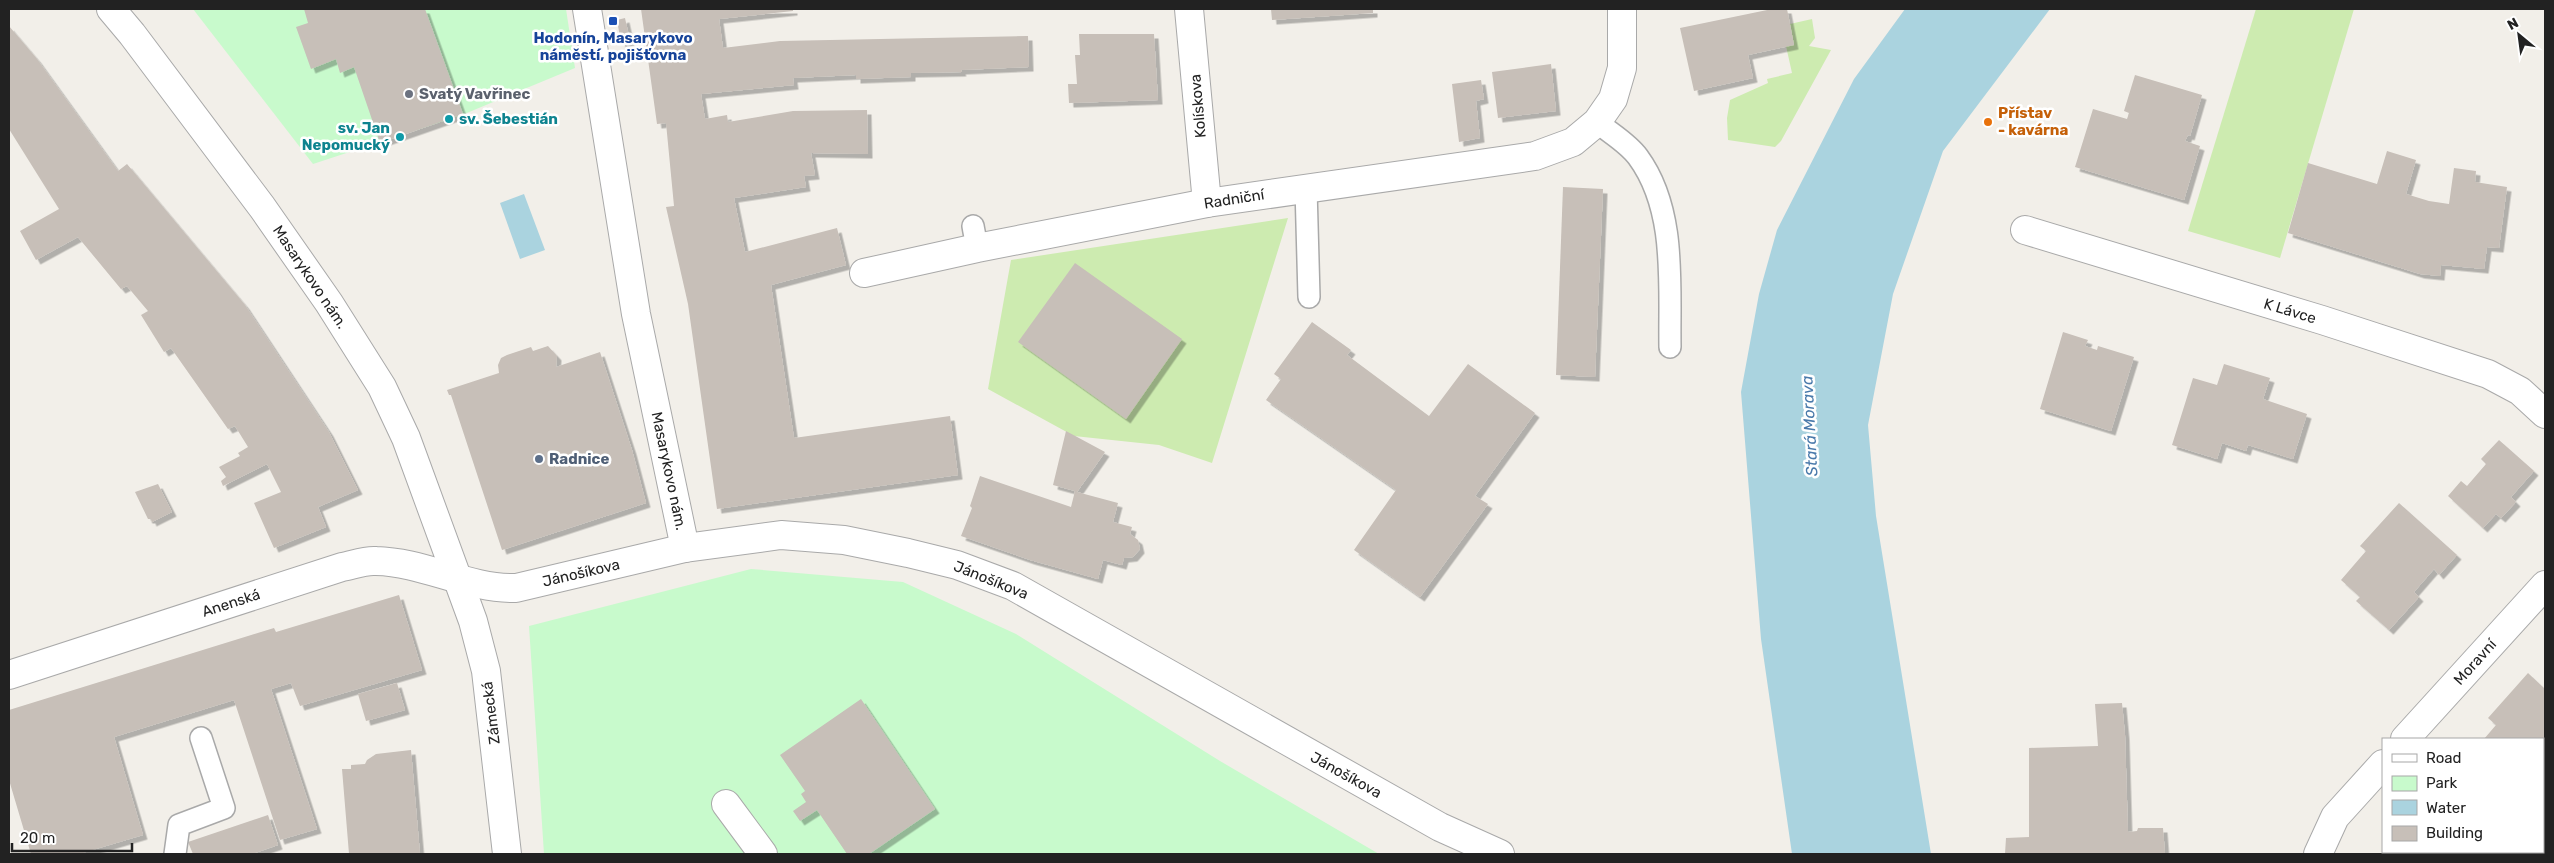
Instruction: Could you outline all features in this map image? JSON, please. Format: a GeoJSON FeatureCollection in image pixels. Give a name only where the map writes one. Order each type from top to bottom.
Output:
{"type":"FeatureCollection","features":[{"type":"Feature","properties":{"kind":"street","name":"Masarykovo nám."},"geometry":{"type":"LineString","coordinates":[[110,9],[132,34],[262,207],[329,303],[382,388],[406,438],[456,577]]}},
{"type":"Feature","properties":{"kind":"street","name":"Masarykovo nám."},"geometry":{"type":"LineString","coordinates":[[587,9],[636,314],[685,548]]}},
{"type":"Feature","properties":{"kind":"street","name":"Kolískova"},"geometry":{"type":"LineString","coordinates":[[1189,9],[1207,203]]}},
{"type":"Feature","properties":{"kind":"street","name":"Radniční"},"geometry":{"type":"LineString","coordinates":[[864,273],[975,237],[1535,156],[1573,142],[1597,122],[1613,99],[1622,68],[1622,9]]}},
{"type":"Feature","properties":{"kind":"street","name":"K Lávce"},"geometry":{"type":"LineString","coordinates":[[2025,230],[2488,374],[2520,391],[2545,414]]}},
{"type":"Feature","properties":{"kind":"street","name":"Jánošíkova"},"geometry":{"type":"LineString","coordinates":[[456,577],[495,588],[516,588],[685,548],[781,535],[844,540],[957,565],[1013,586],[1440,827],[1500,854]]}},
{"type":"Feature","properties":{"kind":"street","name":"Anenská"},"geometry":{"type":"LineString","coordinates":[[9,675],[342,567],[374,561],[400,563],[456,577]]}},
{"type":"Feature","properties":{"kind":"street","name":"Zámecká"},"geometry":{"type":"LineString","coordinates":[[456,577],[473,621],[486,671],[507,854]]}},
{"type":"Feature","properties":{"kind":"street","name":"Moravní"},"geometry":{"type":"LineString","coordinates":[[2406,738],[2545,585]]}},
{"type":"Feature","properties":{"kind":"street"},"geometry":{"type":"LineString","coordinates":[[2318,854],[2334,817],[2382,765]]}},
{"type":"Feature","properties":{"kind":"street"},"geometry":{"type":"LineString","coordinates":[[726,804],[763,854]]}},
{"type":"Feature","properties":{"kind":"lane"},"geometry":{"type":"LineString","coordinates":[[1597,122],[1638,156],[1656,189],[1663,212],[1668,243],[1670,347]]}},
{"type":"Feature","properties":{"kind":"lane"},"geometry":{"type":"LineString","coordinates":[[1306,188],[1309,297]]}},
{"type":"Feature","properties":{"kind":"lane"},"geometry":{"type":"LineString","coordinates":[[175,854],[179,825],[224,808],[201,738]]}},
{"type":"Feature","properties":{"kind":"green space"},"geometry":{"type":"Polygon","coordinates":[[[193,9],[566,9],[575,68],[462,115],[313,164],[193,9]]]}},
{"type":"Feature","properties":{"kind":"green space"},"geometry":{"type":"Polygon","coordinates":[[[2256,9],[2354,9],[2280,258],[2188,231],[2256,9]]]}},
{"type":"Feature","properties":{"kind":"green space"},"geometry":{"type":"Polygon","coordinates":[[[1812,19],[1815,38],[1809,46],[1831,50],[1781,141],[1775,147],[1728,140],[1727,118],[1730,100],[1768,83],[1767,79],[1792,73],[1786,46],[1794,45],[1790,24],[1812,19]]]}},
{"type":"Feature","properties":{"kind":"green space"},"geometry":{"type":"Polygon","coordinates":[[[1288,218],[1212,463],[1159,445],[1074,436],[988,389],[1011,260],[1288,218]]]}},
{"type":"Feature","properties":{"kind":"green space"},"geometry":{"type":"Polygon","coordinates":[[[751,569],[903,582],[1016,634],[1220,761],[1379,854],[544,854],[529,626],[751,569]]]}},
{"type":"Feature","properties":{"kind":"water","name":"Stará Morava"},"geometry":{"type":"Polygon","coordinates":[[[1905,9],[2050,9],[1943,151],[1893,294],[1868,425],[1876,516],[1931,854],[1792,854],[1761,639],[1741,392],[1759,294],[1777,230],[1854,79],[1905,9]]]}},
{"type":"Feature","properties":{"kind":"water"},"geometry":{"type":"Polygon","coordinates":[[[524,194],[545,250],[520,259],[500,203],[524,194]]]}},
{"type":"Feature","properties":{"kind":"building","name":"Svatý Vavřinec"},"geometry":{"type":"Polygon","coordinates":[[[304,9],[425,9],[463,114],[380,143],[354,67],[340,73],[336,59],[311,69],[296,27],[308,23],[304,9]]]}},
{"type":"Feature","properties":{"kind":"building"},"geometry":{"type":"Polygon","coordinates":[[[641,9],[793,9],[793,11],[719,19],[723,48],[780,41],[1028,36],[1029,67],[961,70],[962,72],[911,73],[911,77],[856,79],[856,75],[793,78],[794,85],[701,94],[705,119],[727,115],[728,122],[793,111],[867,110],[868,154],[811,153],[815,175],[804,176],[806,187],[734,198],[745,252],[837,228],[846,265],[771,285],[794,438],[950,416],[958,475],[717,509],[688,304],[666,207],[674,206],[666,123],[657,124],[641,9]]]}},
{"type":"Feature","properties":{"kind":"building"},"geometry":{"type":"Polygon","coordinates":[[[1271,9],[1373,9],[1373,13],[1272,20],[1271,9]]]}},
{"type":"Feature","properties":{"kind":"building"},"geometry":{"type":"Polygon","coordinates":[[[1772,9],[1787,9],[1794,45],[1748,55],[1753,78],[1694,91],[1680,28],[1772,9]]]}},
{"type":"Feature","properties":{"kind":"building"},"geometry":{"type":"Polygon","coordinates":[[[625,18],[630,41],[621,43],[617,20],[625,18]]]}},
{"type":"Feature","properties":{"kind":"building"},"geometry":{"type":"Polygon","coordinates":[[[9,26],[37,59],[118,171],[127,164],[245,305],[329,432],[358,490],[318,507],[326,527],[274,548],[254,503],[281,492],[267,464],[223,486],[221,481],[226,477],[219,467],[240,456],[238,453],[248,447],[235,426],[228,429],[171,348],[164,352],[141,315],[148,311],[127,286],[121,289],[78,237],[36,260],[20,231],[59,209],[9,129],[9,26]]]}},
{"type":"Feature","properties":{"kind":"building"},"geometry":{"type":"Polygon","coordinates":[[[1079,34],[1154,34],[1158,100],[1069,103],[1068,84],[1077,84],[1075,55],[1080,55],[1079,34]]]}},
{"type":"Feature","properties":{"kind":"building"},"geometry":{"type":"Polygon","coordinates":[[[1551,64],[1556,111],[1498,118],[1492,72],[1551,64]]]}},
{"type":"Feature","properties":{"kind":"building"},"geometry":{"type":"Polygon","coordinates":[[[2135,75],[2202,95],[2190,136],[2188,135],[2185,141],[2200,146],[2184,200],[2075,167],[2093,109],[2127,119],[2129,113],[2124,111],[2135,75]]]}},
{"type":"Feature","properties":{"kind":"building"},"geometry":{"type":"Polygon","coordinates":[[[1481,80],[1484,99],[1476,101],[1480,138],[1459,142],[1452,84],[1481,80]]]}},
{"type":"Feature","properties":{"kind":"building"},"geometry":{"type":"Polygon","coordinates":[[[2387,151],[2416,160],[2406,194],[2429,201],[2449,204],[2454,168],[2476,171],[2475,182],[2507,187],[2499,248],[2487,247],[2484,269],[2441,265],[2440,276],[2420,274],[2288,233],[2308,163],[2377,184],[2387,151]]]}},
{"type":"Feature","properties":{"kind":"building"},"geometry":{"type":"Polygon","coordinates":[[[1563,187],[1603,189],[1595,377],[1556,375],[1563,187]]]}},
{"type":"Feature","properties":{"kind":"building"},"geometry":{"type":"Polygon","coordinates":[[[1075,263],[1182,339],[1126,419],[1018,342],[1075,263]]]}},
{"type":"Feature","properties":{"kind":"building"},"geometry":{"type":"Polygon","coordinates":[[[1312,322],[1351,350],[1347,355],[1429,416],[1468,364],[1535,413],[1475,496],[1488,504],[1420,597],[1354,550],[1396,490],[1266,400],[1281,379],[1274,374],[1312,322]]]}},
{"type":"Feature","properties":{"kind":"building"},"geometry":{"type":"Polygon","coordinates":[[[2063,332],[2088,340],[2085,346],[2097,350],[2098,346],[2134,357],[2111,431],[2040,409],[2063,332]]]}},
{"type":"Feature","properties":{"kind":"building"},"geometry":{"type":"Polygon","coordinates":[[[548,346],[557,356],[556,367],[600,352],[632,450],[646,503],[502,550],[451,395],[449,395],[447,390],[499,373],[498,365],[501,358],[507,355],[531,347],[533,351],[548,346]]]}},
{"type":"Feature","properties":{"kind":"building"},"geometry":{"type":"Polygon","coordinates":[[[2224,364],[2270,378],[2263,399],[2307,414],[2293,459],[2248,445],[2246,451],[2222,443],[2217,459],[2172,445],[2193,378],[2217,385],[2224,364]]]}},
{"type":"Feature","properties":{"kind":"building"},"geometry":{"type":"Polygon","coordinates":[[[1066,431],[1105,452],[1077,492],[1118,503],[1113,522],[1132,527],[1130,534],[1138,540],[1140,549],[1133,557],[1124,558],[1122,565],[1103,560],[1098,579],[1030,560],[961,536],[972,508],[970,506],[980,476],[1071,507],[1075,491],[1053,485],[1066,431]]]}},
{"type":"Feature","properties":{"kind":"building"},"geometry":{"type":"Polygon","coordinates":[[[2499,440],[2534,471],[2511,497],[2516,502],[2501,518],[2496,514],[2483,528],[2448,496],[2461,481],[2467,486],[2486,464],[2481,459],[2499,440]]]}},
{"type":"Feature","properties":{"kind":"building"},"geometry":{"type":"Polygon","coordinates":[[[158,484],[172,512],[152,522],[151,519],[148,519],[135,492],[158,484]]]}},
{"type":"Feature","properties":{"kind":"building"},"geometry":{"type":"Polygon","coordinates":[[[2399,503],[2457,555],[2439,575],[2434,569],[2414,592],[2419,597],[2389,630],[2356,601],[2360,597],[2341,580],[2366,551],[2360,546],[2399,503]]]}},
{"type":"Feature","properties":{"kind":"building"},"geometry":{"type":"Polygon","coordinates":[[[399,595],[422,670],[300,706],[291,683],[271,689],[317,829],[280,840],[234,700],[114,737],[143,835],[79,854],[31,854],[9,780],[9,710],[274,628],[276,632],[399,595]]]}},
{"type":"Feature","properties":{"kind":"building"},"geometry":{"type":"Polygon","coordinates":[[[2528,673],[2545,689],[2545,747],[2544,738],[2485,738],[2496,725],[2488,718],[2528,673]]]}},
{"type":"Feature","properties":{"kind":"building"},"geometry":{"type":"Polygon","coordinates":[[[397,683],[405,710],[366,721],[358,694],[397,683]]]}},
{"type":"Feature","properties":{"kind":"building"},"geometry":{"type":"Polygon","coordinates":[[[861,699],[935,809],[869,854],[847,854],[817,810],[800,821],[793,811],[806,802],[801,794],[805,791],[780,755],[861,699]]]}},
{"type":"Feature","properties":{"kind":"building"},"geometry":{"type":"Polygon","coordinates":[[[2122,703],[2125,735],[2128,832],[2137,831],[2138,828],[2163,828],[2165,854],[2005,854],[2006,838],[2029,837],[2029,748],[2098,746],[2095,704],[2122,703]]]}},
{"type":"Feature","properties":{"kind":"building"},"geometry":{"type":"Polygon","coordinates":[[[411,750],[420,854],[349,854],[342,769],[351,769],[351,765],[365,764],[367,760],[376,754],[411,750]]]}},
{"type":"Feature","properties":{"kind":"building"},"geometry":{"type":"Polygon","coordinates":[[[268,815],[278,845],[252,854],[193,854],[188,842],[268,815]]]}},
{"type":"Feature","properties":{"kind":"building"},"geometry":{"type":"Polygon","coordinates":[[[2400,853],[2460,853],[2459,854],[2400,853]]]}},
{"type":"Feature","properties":{"kind":"place","name":"Hodonín, Masarykovo náměstí, pojišťovna"},"geometry":{"type":"Point","coordinates":[613,21]}},
{"type":"Feature","properties":{"kind":"place","name":"Svatý Vavřinec"},"geometry":{"type":"Point","coordinates":[409,94]}},
{"type":"Feature","properties":{"kind":"place","name":"sv. Šebestián"},"geometry":{"type":"Point","coordinates":[449,119]}},
{"type":"Feature","properties":{"kind":"place","name":"Přístav - kavárna"},"geometry":{"type":"Point","coordinates":[1988,122]}},
{"type":"Feature","properties":{"kind":"place","name":"sv. Jan Nepomucký"},"geometry":{"type":"Point","coordinates":[400,137]}},
{"type":"Feature","properties":{"kind":"place","name":"Radnice"},"geometry":{"type":"Point","coordinates":[539,459]}}]}
